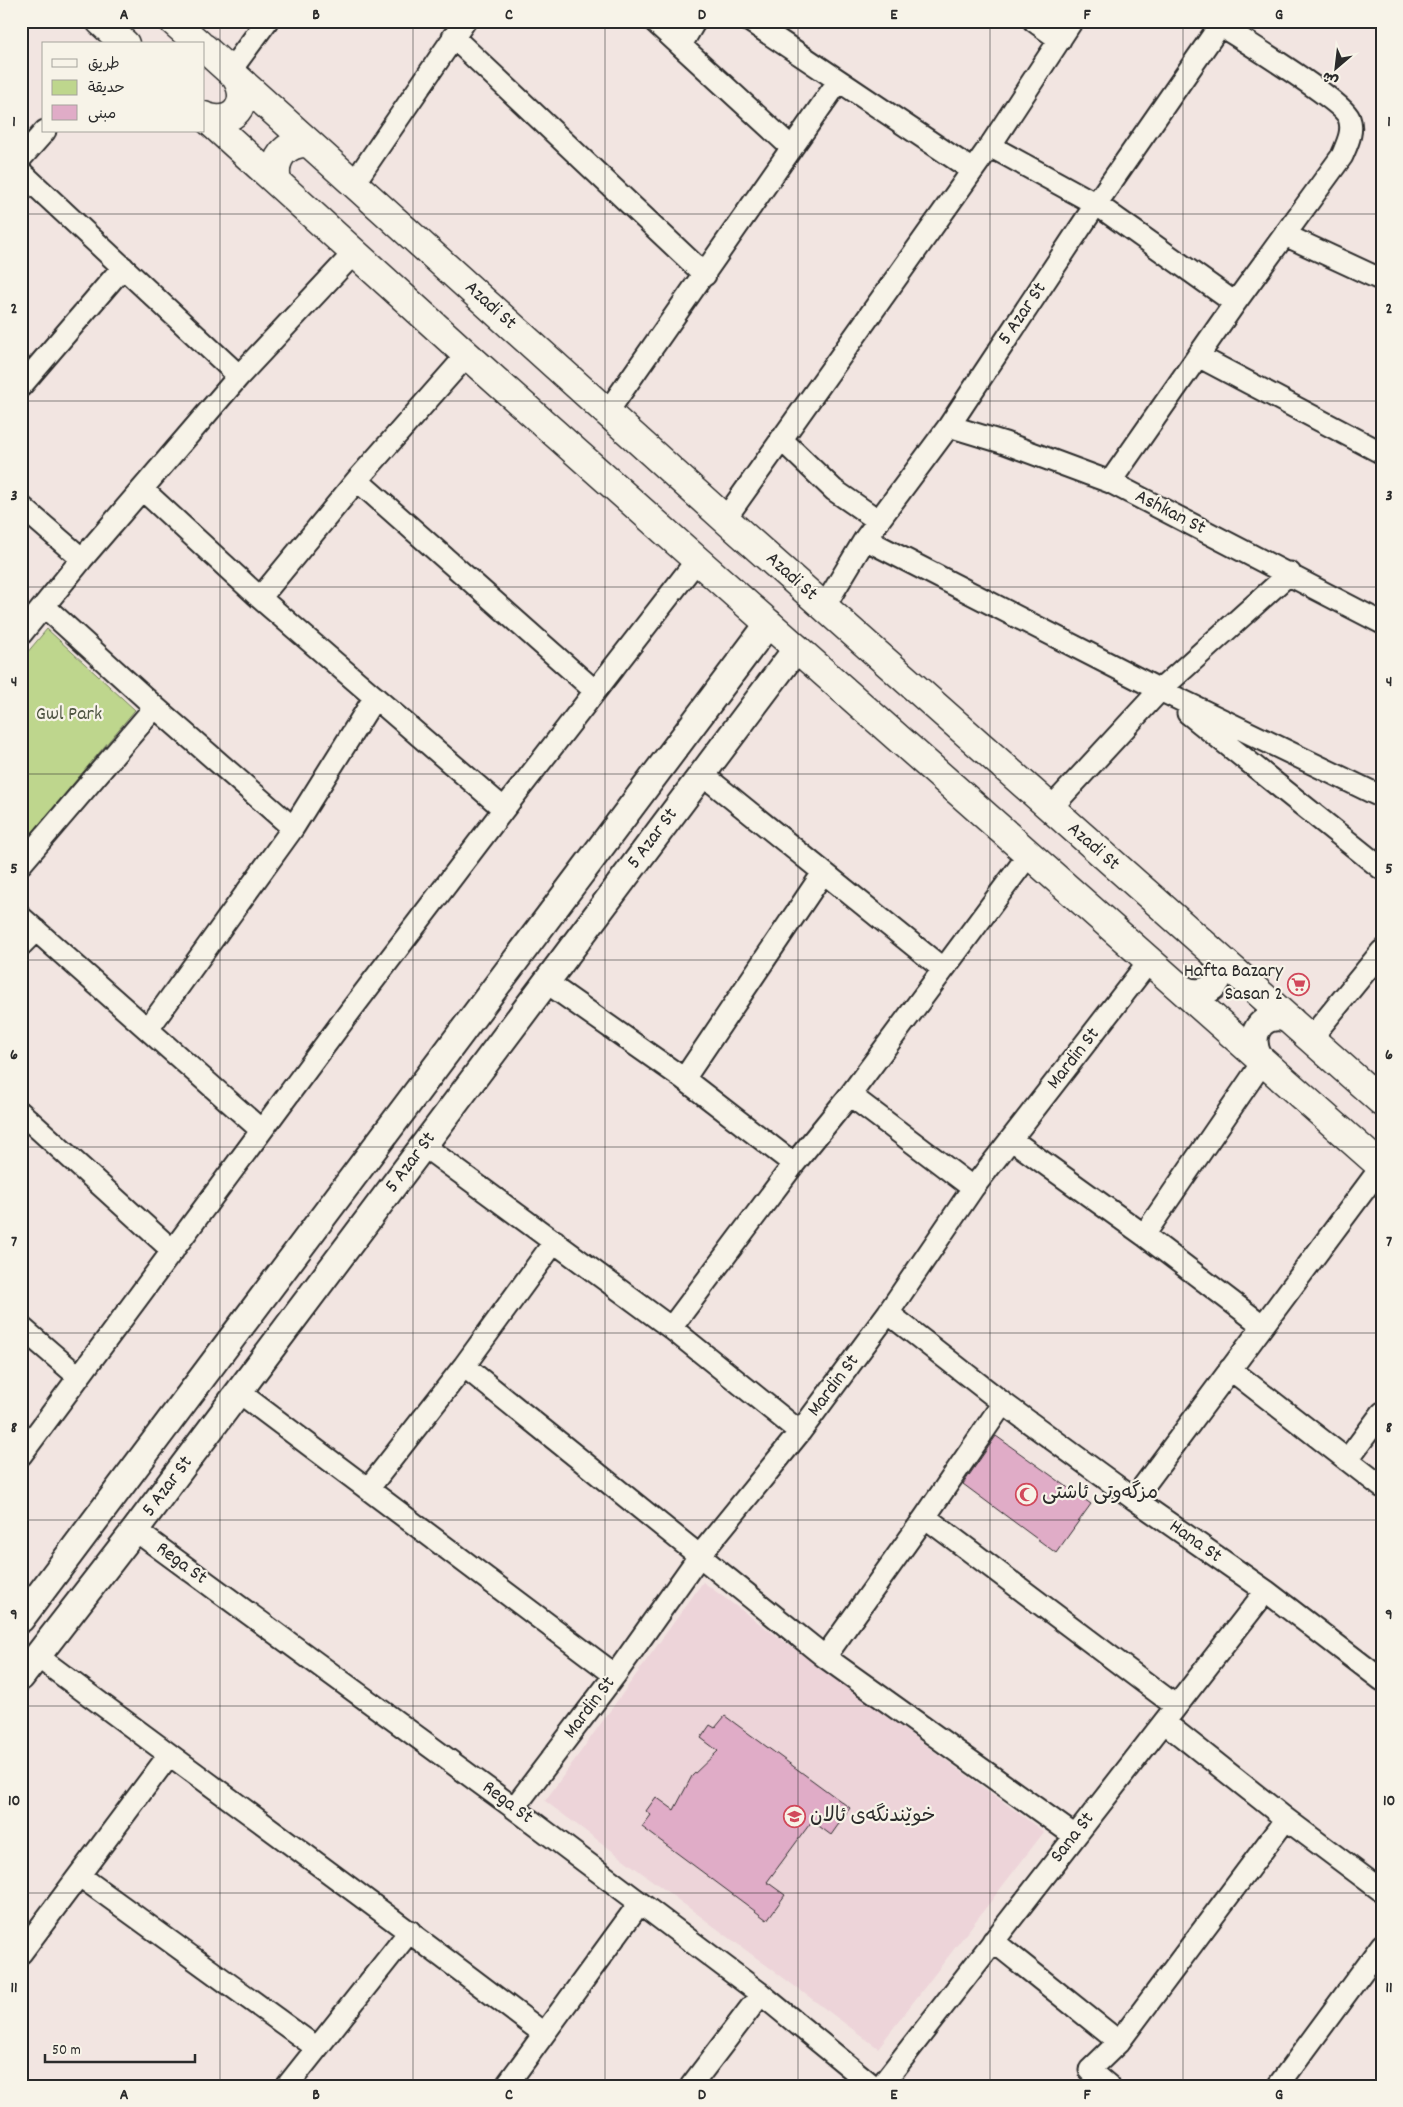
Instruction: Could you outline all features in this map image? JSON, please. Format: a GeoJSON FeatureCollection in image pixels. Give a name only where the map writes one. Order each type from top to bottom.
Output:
{"type":"FeatureCollection","features":[{"type":"Feature","properties":{"kind":"highway"},"geometry":{"type":"LineString","coordinates":[[100,21],[122,42]]}},
{"type":"Feature","properties":{"kind":"highway"},"geometry":{"type":"LineString","coordinates":[[174,21],[197,42]]}},
{"type":"Feature","properties":{"kind":"highway","name":"Azadi St"},"geometry":{"type":"LineString","coordinates":[[205,49],[725,519],[1382,1102]]}},
{"type":"Feature","properties":{"kind":"highway"},"geometry":{"type":"LineString","coordinates":[[205,116],[213,120],[228,118],[239,108],[243,93],[234,75]]}},
{"type":"Feature","properties":{"kind":"highway"},"geometry":{"type":"LineString","coordinates":[[205,116],[467,355],[1382,1167]]}},
{"type":"Feature","properties":{"kind":"highway"},"geometry":{"type":"LineString","coordinates":[[277,182],[275,174],[279,157],[292,145],[309,143]]}},
{"type":"Feature","properties":{"kind":"main road","name":"5 Azar St"},"geometry":{"type":"LineString","coordinates":[[21,1619],[769,623]]}},
{"type":"Feature","properties":{"kind":"main road","name":"5 Azar St"},"geometry":{"type":"LineString","coordinates":[[21,1677],[135,1530],[797,648]]}},
{"type":"Feature","properties":{"kind":"main road"},"geometry":{"type":"LineString","coordinates":[[1181,988],[1199,993],[1208,990],[1215,984],[1220,976],[1220,966],[1217,957],[1211,950]]}},
{"type":"Feature","properties":{"kind":"main road"},"geometry":{"type":"LineString","coordinates":[[1261,1058],[1254,1040],[1260,1025],[1275,1017],[1291,1020]]}},
{"type":"Feature","properties":{"kind":"main road"},"geometry":{"type":"LineString","coordinates":[[335,1201],[364,1225]]}},
{"type":"Feature","properties":{"kind":"street"},"geometry":{"type":"LineString","coordinates":[[234,75],[267,21]]}},
{"type":"Feature","properties":{"kind":"street"},"geometry":{"type":"LineString","coordinates":[[654,21],[792,148]]}},
{"type":"Feature","properties":{"kind":"street"},"geometry":{"type":"LineString","coordinates":[[681,45],[695,21]]}},
{"type":"Feature","properties":{"kind":"street"},"geometry":{"type":"LineString","coordinates":[[750,21],[838,82],[972,170]]}},
{"type":"Feature","properties":{"kind":"street"},"geometry":{"type":"LineString","coordinates":[[1034,21],[1060,40]]}},
{"type":"Feature","properties":{"kind":"street"},"geometry":{"type":"LineString","coordinates":[[725,519],[990,146],[1072,21]]}},
{"type":"Feature","properties":{"kind":"street"},"geometry":{"type":"LineString","coordinates":[[1110,482],[1235,303],[1342,156],[1350,135],[1349,117],[1334,100],[1222,23]]}},
{"type":"Feature","properties":{"kind":"street","name":"5 Azar St"},"geometry":{"type":"LineString","coordinates":[[824,607],[865,539],[949,426],[1096,204],[1222,23]]}},
{"type":"Feature","properties":{"kind":"street"},"geometry":{"type":"LineString","coordinates":[[354,183],[459,29],[705,275]]}},
{"type":"Feature","properties":{"kind":"street"},"geometry":{"type":"LineString","coordinates":[[608,412],[838,82]]}},
{"type":"Feature","properties":{"kind":"street"},"geometry":{"type":"LineString","coordinates":[[21,158],[44,132]]}},
{"type":"Feature","properties":{"kind":"street"},"geometry":{"type":"LineString","coordinates":[[990,146],[1096,204],[1235,303]]}},
{"type":"Feature","properties":{"kind":"street"},"geometry":{"type":"LineString","coordinates":[[21,172],[239,376]]}},
{"type":"Feature","properties":{"kind":"street"},"geometry":{"type":"LineString","coordinates":[[1286,235],[1382,280]]}},
{"type":"Feature","properties":{"kind":"street"},"geometry":{"type":"LineString","coordinates":[[21,634],[45,607],[82,559],[239,376],[354,253]]}},
{"type":"Feature","properties":{"kind":"street"},"geometry":{"type":"LineString","coordinates":[[21,386],[123,268]]}},
{"type":"Feature","properties":{"kind":"street"},"geometry":{"type":"LineString","coordinates":[[260,598],[356,480],[467,355]]}},
{"type":"Feature","properties":{"kind":"street"},"geometry":{"type":"LineString","coordinates":[[1198,356],[1382,453]]}},
{"type":"Feature","properties":{"kind":"street","name":"Ashkan St"},"geometry":{"type":"LineString","coordinates":[[949,426],[1005,443],[1110,482],[1382,622]]}},
{"type":"Feature","properties":{"kind":"street"},"geometry":{"type":"LineString","coordinates":[[781,439],[834,490],[879,521]]}},
{"type":"Feature","properties":{"kind":"street"},"geometry":{"type":"LineString","coordinates":[[356,480],[595,691]]}},
{"type":"Feature","properties":{"kind":"street"},"geometry":{"type":"LineString","coordinates":[[142,489],[260,598],[504,809]]}},
{"type":"Feature","properties":{"kind":"street"},"geometry":{"type":"LineString","coordinates":[[21,506],[82,559]]}},
{"type":"Feature","properties":{"kind":"street"},"geometry":{"type":"LineString","coordinates":[[865,539],[1160,690],[1382,797]]}},
{"type":"Feature","properties":{"kind":"street"},"geometry":{"type":"LineString","coordinates":[[21,1455],[262,1130],[504,809],[697,560]]}},
{"type":"Feature","properties":{"kind":"street"},"geometry":{"type":"LineString","coordinates":[[1050,809],[1160,690],[1290,573]]}},
{"type":"Feature","properties":{"kind":"street"},"geometry":{"type":"LineString","coordinates":[[45,607],[293,828]]}},
{"type":"Feature","properties":{"kind":"street"},"geometry":{"type":"LineString","coordinates":[[1160,690],[1382,870]]}},
{"type":"Feature","properties":{"kind":"street"},"geometry":{"type":"LineString","coordinates":[[148,1029],[293,828],[375,697]]}},
{"type":"Feature","properties":{"kind":"street"},"geometry":{"type":"LineString","coordinates":[[21,864],[155,707]]}},
{"type":"Feature","properties":{"kind":"street"},"geometry":{"type":"LineString","coordinates":[[702,774],[943,969]]}},
{"type":"Feature","properties":{"kind":"street"},"geometry":{"type":"LineString","coordinates":[[671,1328],[794,1164],[850,1095],[1030,854]]}},
{"type":"Feature","properties":{"kind":"street"},"geometry":{"type":"LineString","coordinates":[[684,1079],[823,873]]}},
{"type":"Feature","properties":{"kind":"street"},"geometry":{"type":"LineString","coordinates":[[21,945],[29,923],[262,1130]]}},
{"type":"Feature","properties":{"kind":"street"},"geometry":{"type":"LineString","coordinates":[[1312,1038],[1382,950]]}},
{"type":"Feature","properties":{"kind":"street","name":"Mardin St"},"geometry":{"type":"LineString","coordinates":[[514,1808],[616,1675],[700,1555],[800,1432],[888,1313],[974,1188],[1150,960]]}},
{"type":"Feature","properties":{"kind":"street"},"geometry":{"type":"LineString","coordinates":[[546,982],[684,1079],[794,1164]]}},
{"type":"Feature","properties":{"kind":"street"},"geometry":{"type":"LineString","coordinates":[[1144,1235],[1261,1058]]}},
{"type":"Feature","properties":{"kind":"street"},"geometry":{"type":"LineString","coordinates":[[850,1095],[974,1188]]}},
{"type":"Feature","properties":{"kind":"street"},"geometry":{"type":"LineString","coordinates":[[21,1113],[173,1251]]}},
{"type":"Feature","properties":{"kind":"street"},"geometry":{"type":"LineString","coordinates":[[1012,1140],[1144,1235],[1262,1325]]}},
{"type":"Feature","properties":{"kind":"street"},"geometry":{"type":"LineString","coordinates":[[424,1146],[671,1328],[800,1432]]}},
{"type":"Feature","properties":{"kind":"street"},"geometry":{"type":"LineString","coordinates":[[1134,1500],[1262,1325],[1382,1167]]}},
{"type":"Feature","properties":{"kind":"street"},"geometry":{"type":"LineString","coordinates":[[368,1489],[464,1366],[554,1241]]}},
{"type":"Feature","properties":{"kind":"street","name":"Hana St"},"geometry":{"type":"LineString","coordinates":[[888,1313],[1003,1403],[1134,1500],[1266,1592],[1382,1680]]}},
{"type":"Feature","properties":{"kind":"street"},"geometry":{"type":"LineString","coordinates":[[21,1327],[79,1377]]}},
{"type":"Feature","properties":{"kind":"street"},"geometry":{"type":"LineString","coordinates":[[464,1366],[825,1657],[1075,1836]]}},
{"type":"Feature","properties":{"kind":"street"},"geometry":{"type":"LineString","coordinates":[[1230,1368],[1382,1487]]}},
{"type":"Feature","properties":{"kind":"street"},"geometry":{"type":"LineString","coordinates":[[239,1392],[616,1675]]}},
{"type":"Feature","properties":{"kind":"street"},"geometry":{"type":"LineString","coordinates":[[825,1657],[925,1517],[1003,1403]]}},
{"type":"Feature","properties":{"kind":"street"},"geometry":{"type":"LineString","coordinates":[[1346,1460],[1382,1413]]}},
{"type":"Feature","properties":{"kind":"street"},"geometry":{"type":"LineString","coordinates":[[925,1517],[1170,1714],[1286,1819],[1382,1891]]}},
{"type":"Feature","properties":{"kind":"street","name":"Rega St"},"geometry":{"type":"LineString","coordinates":[[135,1530],[514,1808],[761,1994],[873,2086]]}},
{"type":"Feature","properties":{"kind":"street","name":"Sana St"},"geometry":{"type":"LineString","coordinates":[[881,2086],[1266,1592]]}},
{"type":"Feature","properties":{"kind":"street"},"geometry":{"type":"LineString","coordinates":[[37,1656],[410,1931],[543,2033]]}},
{"type":"Feature","properties":{"kind":"street"},"geometry":{"type":"LineString","coordinates":[[21,1953],[169,1755]]}},
{"type":"Feature","properties":{"kind":"street"},"geometry":{"type":"LineString","coordinates":[[1109,2086],[1084,2078],[1119,2042],[1286,1819]]}},
{"type":"Feature","properties":{"kind":"street"},"geometry":{"type":"LineString","coordinates":[[80,1876],[317,2048]]}},
{"type":"Feature","properties":{"kind":"street"},"geometry":{"type":"LineString","coordinates":[[506,2086],[639,1904]]}},
{"type":"Feature","properties":{"kind":"street"},"geometry":{"type":"LineString","coordinates":[[287,2086],[410,1931]]}},
{"type":"Feature","properties":{"kind":"street"},"geometry":{"type":"LineString","coordinates":[[993,1942],[1119,2042]]}},
{"type":"Feature","properties":{"kind":"street"},"geometry":{"type":"LineString","coordinates":[[1278,2086],[1382,1945]]}},
{"type":"Feature","properties":{"kind":"street"},"geometry":{"type":"LineString","coordinates":[[691,2086],[761,1994]]}},
{"type":"Feature","properties":{"kind":"shaded area","name":"خوێندنگەی ئالان"},"geometry":{"type":"Polygon","coordinates":[[[703,1582],[1044,1832],[878,2048],[545,1801],[703,1582]]]}},
{"type":"Feature","properties":{"kind":"green space","name":"Gwl Park"},"geometry":{"type":"Polygon","coordinates":[[[47,629],[135,710],[21,846],[21,660],[47,629]]]}},
{"type":"Feature","properties":{"kind":"building","name":"مزگەوتی ئاشتی"},"geometry":{"type":"Polygon","coordinates":[[[996,1436],[1091,1504],[1056,1553],[963,1484],[996,1436]]]}},
{"type":"Feature","properties":{"kind":"building"},"geometry":{"type":"Polygon","coordinates":[[[725,1716],[850,1808],[831,1835],[812,1821],[767,1882],[785,1895],[767,1920],[642,1827],[651,1815],[646,1811],[656,1797],[674,1810],[692,1776],[718,1751],[701,1738],[710,1725],[715,1728],[725,1716]]]}},
{"type":"Feature","properties":{"kind":"place","name":"Hafta Bazary Sasan 2"},"geometry":{"type":"Point","coordinates":[1299,984]}},
{"type":"Feature","properties":{"kind":"place","name":"مزگەوتی ئاشتی"},"geometry":{"type":"Point","coordinates":[1026,1494]}},
{"type":"Feature","properties":{"kind":"place","name":"خوێندنگەی ئالان"},"geometry":{"type":"Point","coordinates":[794,1817]}}]}
